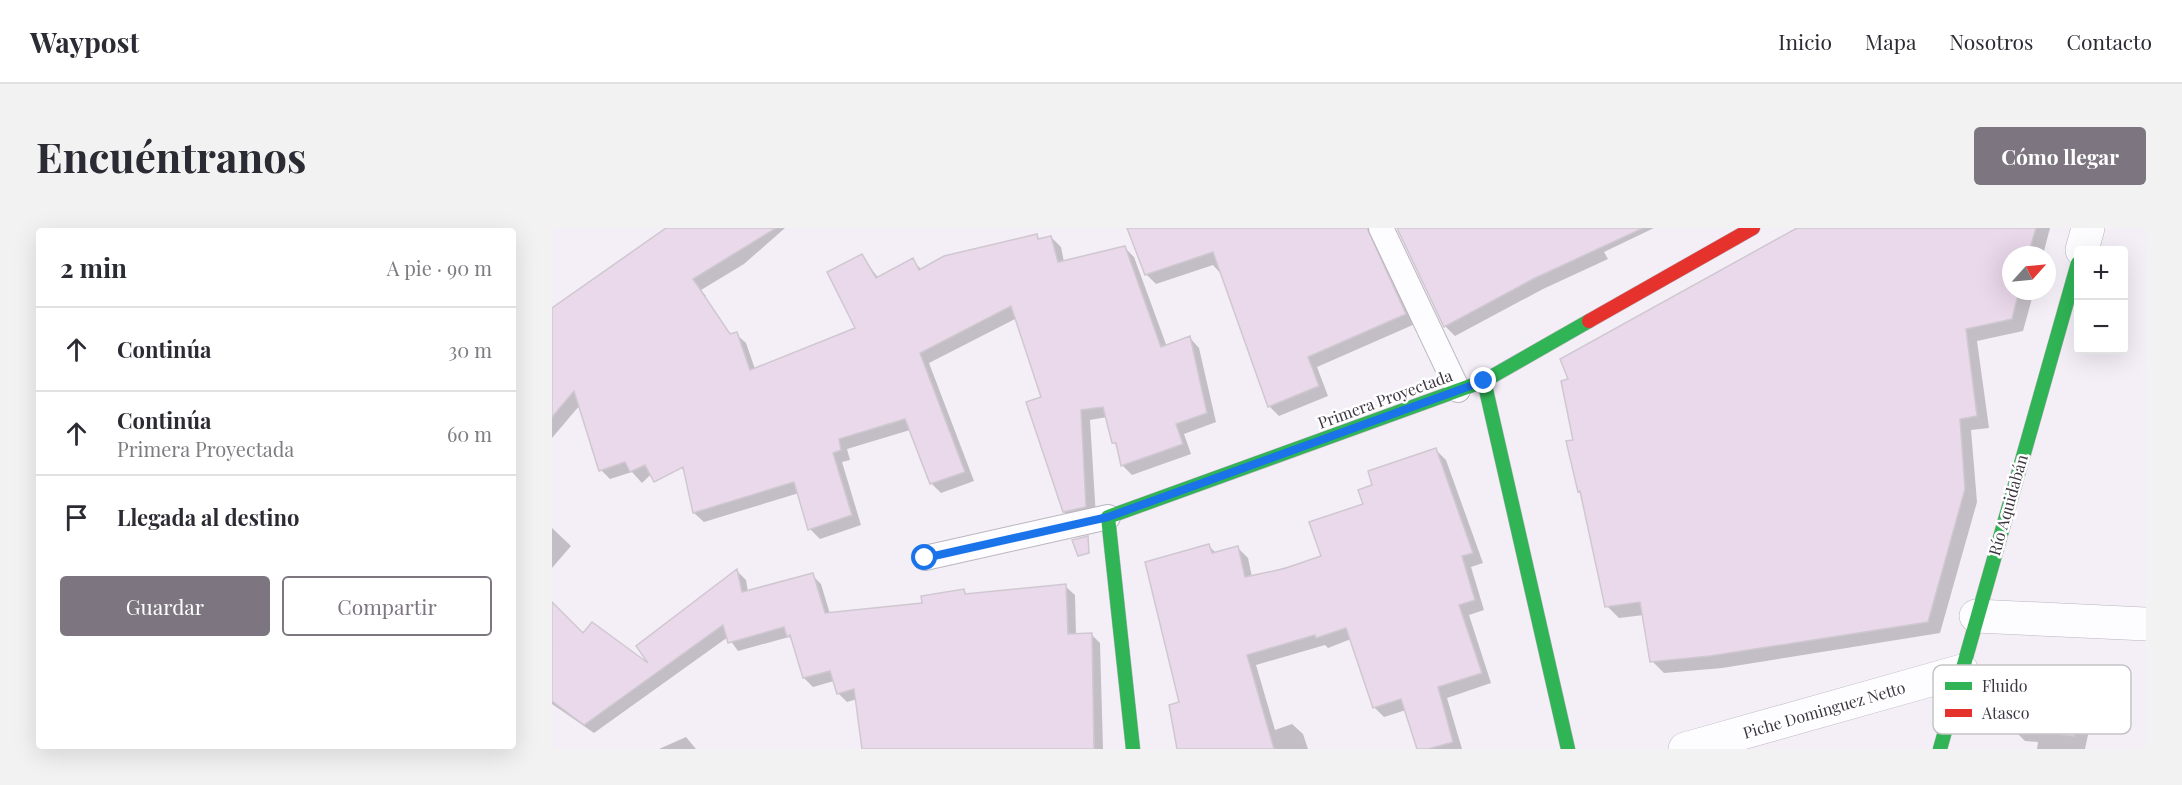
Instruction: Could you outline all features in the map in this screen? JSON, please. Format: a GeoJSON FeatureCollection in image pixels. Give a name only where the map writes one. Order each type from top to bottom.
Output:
{"type":"FeatureCollection","features":[{"type":"Feature","properties":{"kind":"street","name":"Primera Proyectada"},"geometry":{"type":"LineString","coordinates":[[1108,517],[1484,381],[1753,228]]}},
{"type":"Feature","properties":{"kind":"street"},"geometry":{"type":"LineString","coordinates":[[2083,246],[2088,228]]}},
{"type":"Feature","properties":{"kind":"street","name":"Río Aquidabán"},"geometry":{"type":"LineString","coordinates":[[1964,665],[2074,279]]}},
{"type":"Feature","properties":{"kind":"street"},"geometry":{"type":"LineString","coordinates":[[1484,381],[1568,749]]}},
{"type":"Feature","properties":{"kind":"street"},"geometry":{"type":"LineString","coordinates":[[1108,517],[1133,749]]}},
{"type":"Feature","properties":{"kind":"street"},"geometry":{"type":"LineString","coordinates":[[1976,616],[2146,624]]}},
{"type":"Feature","properties":{"kind":"street","name":"Piche Dominguez Netto"},"geometry":{"type":"LineString","coordinates":[[1685,749],[1933,679]]}},
{"type":"Feature","properties":{"kind":"street","name":"Río Aquidabán"},"geometry":{"type":"LineString","coordinates":[[1940,749],[1944,734]]}},
{"type":"Feature","properties":{"kind":"lane"},"geometry":{"type":"LineString","coordinates":[[1381,228],[1458,390]]}},
{"type":"Feature","properties":{"kind":"lane"},"geometry":{"type":"LineString","coordinates":[[925,558],[1108,517]]}},
{"type":"Feature","properties":{"kind":"building"},"geometry":{"type":"Polygon","coordinates":[[[666,228],[776,228],[693,279],[730,334],[737,332],[750,370],[855,328],[827,272],[862,254],[876,278],[913,258],[919,270],[944,256],[1037,234],[1038,239],[1051,236],[1058,262],[1125,246],[1161,347],[1190,336],[1207,413],[1176,424],[1183,444],[1121,466],[1116,443],[1112,443],[1103,407],[1081,410],[1086,507],[1063,512],[1026,402],[1041,397],[1011,306],[920,353],[965,472],[930,484],[905,419],[839,439],[841,450],[833,453],[852,515],[808,530],[794,482],[693,513],[683,467],[654,482],[645,465],[630,472],[625,462],[599,471],[574,391],[552,417],[552,308],[666,228]]]}},
{"type":"Feature","properties":{"kind":"building"},"geometry":{"type":"Polygon","coordinates":[[[1127,228],[1367,228],[1406,314],[1308,357],[1319,386],[1268,407],[1213,252],[1145,275],[1127,228]]]}},
{"type":"Feature","properties":{"kind":"building"},"geometry":{"type":"Polygon","coordinates":[[[1397,228],[1643,228],[1533,279],[1444,327],[1397,228]]]}},
{"type":"Feature","properties":{"kind":"building"},"geometry":{"type":"Polygon","coordinates":[[[1797,228],[2036,228],[2031,246],[2002,246],[2002,300],[2017,300],[2012,319],[1966,329],[1977,416],[1960,419],[1965,489],[1928,622],[1710,656],[1650,662],[1640,602],[1605,607],[1580,491],[1578,492],[1566,441],[1573,440],[1561,381],[1568,379],[1560,359],[1797,228]]]}},
{"type":"Feature","properties":{"kind":"building"},"geometry":{"type":"Polygon","coordinates":[[[1436,448],[1473,553],[1462,556],[1475,600],[1459,605],[1482,673],[1438,687],[1453,742],[1428,749],[1417,749],[1401,699],[1373,708],[1346,628],[1247,655],[1274,749],[1177,749],[1169,705],[1179,702],[1145,562],[1209,544],[1212,553],[1238,546],[1245,577],[1283,569],[1321,556],[1309,522],[1363,504],[1358,490],[1372,485],[1368,471],[1436,448]]]}},
{"type":"Feature","properties":{"kind":"building"},"geometry":{"type":"Polygon","coordinates":[[[1088,536],[1089,553],[1078,556],[1072,540],[1088,536]]]}},
{"type":"Feature","properties":{"kind":"building"},"geometry":{"type":"Polygon","coordinates":[[[737,569],[742,592],[813,573],[825,613],[922,603],[921,596],[964,589],[965,594],[1066,584],[1068,634],[1092,633],[1094,749],[862,749],[854,689],[837,694],[830,671],[803,678],[790,635],[787,637],[784,627],[728,643],[723,625],[584,725],[552,701],[552,602],[583,633],[592,622],[648,663],[636,646],[737,569]]]}},
{"type":"Feature","properties":{"kind":"traffic: fast"},"geometry":{"type":"LineString","coordinates":[[1964,665],[2074,277]]}},
{"type":"Feature","properties":{"kind":"traffic: fast"},"geometry":{"type":"LineString","coordinates":[[1133,749],[1108,517],[1484,381],[1589,321]]}},
{"type":"Feature","properties":{"kind":"traffic: fast"},"geometry":{"type":"LineString","coordinates":[[1484,381],[1568,749]]}},
{"type":"Feature","properties":{"kind":"traffic: fast"},"geometry":{"type":"LineString","coordinates":[[1940,749],[1944,734]]}},
{"type":"Feature","properties":{"kind":"traffic: jam"},"geometry":{"type":"LineString","coordinates":[[1589,321],[1753,228]]}},
{"type":"Feature","properties":{"kind":"route"},"geometry":{"type":"LineString","coordinates":[[925,558],[1108,517],[1484,381]]}}]}
